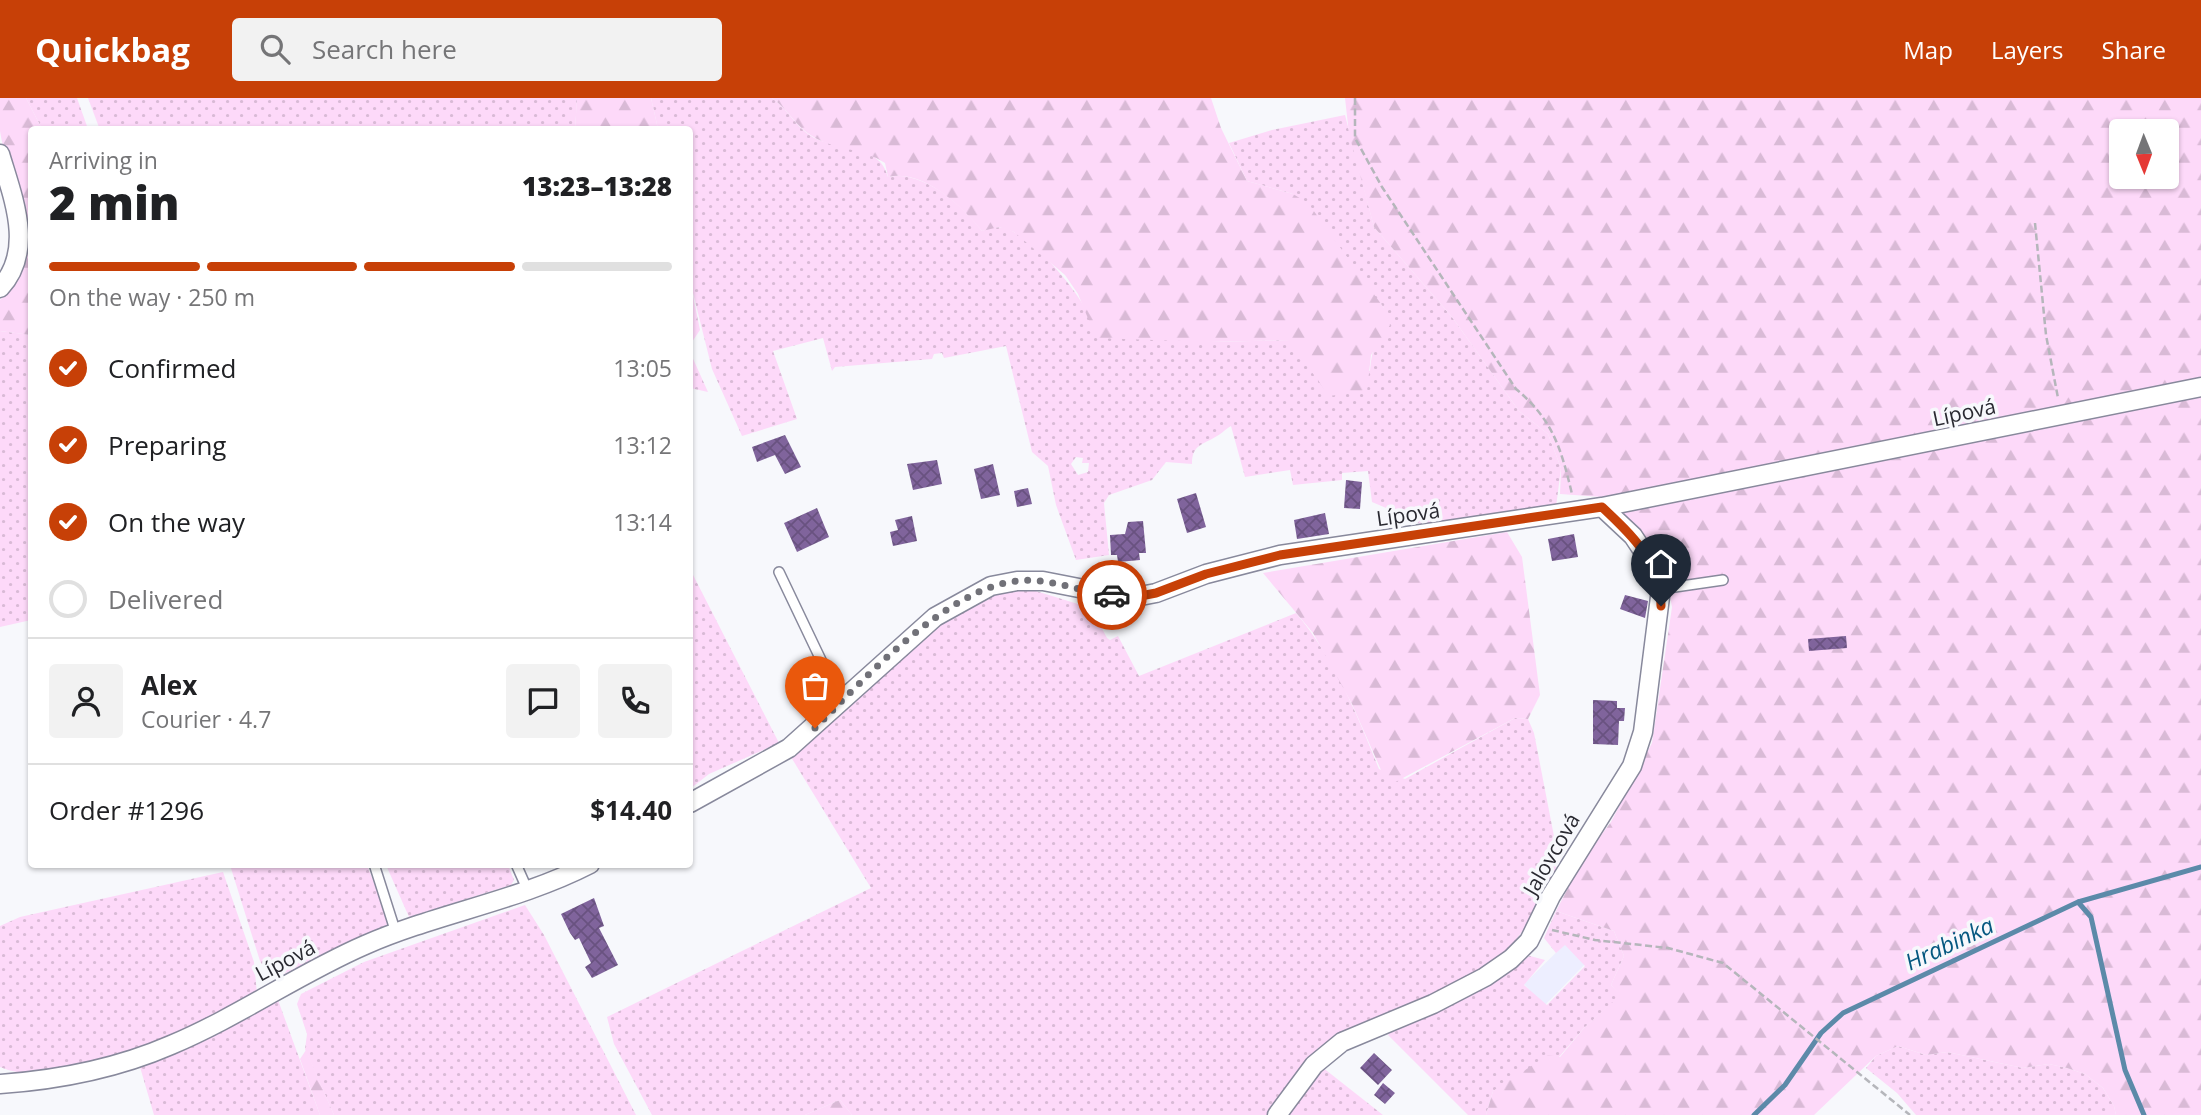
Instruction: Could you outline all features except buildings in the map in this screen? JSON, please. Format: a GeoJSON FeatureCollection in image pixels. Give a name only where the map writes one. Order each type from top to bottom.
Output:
{"type":"FeatureCollection","features":[{"type":"Feature","properties":{"kind":"street"},"geometry":{"type":"LineString","coordinates":[[0,154],[15,206],[20,255],[13,274],[0,288]]}},
{"type":"Feature","properties":{"kind":"street","name":"Lípová"},"geometry":{"type":"LineString","coordinates":[[693,801],[789,748],[935,617],[990,586],[1017,581],[1043,581],[1130,598],[1156,593],[1216,571],[1280,555],[1602,507],[2201,387]]}},
{"type":"Feature","properties":{"kind":"street"},"geometry":{"type":"LineString","coordinates":[[1602,507],[1633,536],[1651,565],[1661,589]]}},
{"type":"Feature","properties":{"kind":"street","name":"Jalovcová"},"geometry":{"type":"LineString","coordinates":[[1277,1115],[1300,1081],[1325,1054],[1360,1033],[1433,1004],[1485,977],[1520,950],[1632,766],[1639,747],[1661,589]]}},
{"type":"Feature","properties":{"kind":"street","name":"Lípová"},"geometry":{"type":"LineString","coordinates":[[0,1084],[59,1076],[147,1055],[198,1032],[317,968],[396,933],[528,891],[581,868]]}},
{"type":"Feature","properties":{"kind":"lane"},"geometry":{"type":"LineString","coordinates":[[779,572],[841,702]]}},
{"type":"Feature","properties":{"kind":"lane"},"geometry":{"type":"LineString","coordinates":[[1661,589],[1723,580]]}},
{"type":"Feature","properties":{"kind":"lane"},"geometry":{"type":"LineString","coordinates":[[375,868],[396,933]]}},
{"type":"Feature","properties":{"kind":"lane"},"geometry":{"type":"LineString","coordinates":[[518,868],[528,891]]}},
{"type":"Feature","properties":{"kind":"path"},"geometry":{"type":"LineString","coordinates":[[1355,98],[1355,138],[1382,187],[1516,389],[1540,409],[1561,448],[1576,510]]}},
{"type":"Feature","properties":{"kind":"path"},"geometry":{"type":"LineString","coordinates":[[2035,223],[2046,335],[2061,415]]}},
{"type":"Feature","properties":{"kind":"path"},"geometry":{"type":"LineString","coordinates":[[1540,921],[1555,932],[1576,937],[1668,948],[1723,963],[1910,1115]]}},
{"type":"Feature","properties":{"kind":"shaded area"},"geometry":{"type":"Polygon","coordinates":[[[1565,944],[1585,964],[1544,1006],[1524,984],[1565,944]]]}},
{"type":"Feature","properties":{"kind":"green space"},"geometry":{"type":"Polygon","coordinates":[[[0,98],[26,98],[40,126],[28,126],[28,335],[0,331],[0,300],[16,283],[23,263],[25,242],[23,219],[0,131],[0,98]]]}},
{"type":"Feature","properties":{"kind":"green space"},"geometry":{"type":"Polygon","coordinates":[[[26,98],[77,98],[87,126],[40,126],[26,98]]]}},
{"type":"Feature","properties":{"kind":"green space"},"geometry":{"type":"Polygon","coordinates":[[[88,98],[577,98],[575,126],[98,126],[88,98]]]}},
{"type":"Feature","properties":{"kind":"green space"},"geometry":{"type":"Polygon","coordinates":[[[577,98],[651,98],[657,126],[575,126],[577,98]]]}},
{"type":"Feature","properties":{"kind":"green space"},"geometry":{"type":"Polygon","coordinates":[[[651,98],[772,98],[811,136],[867,153],[883,166],[888,177],[901,176],[928,184],[953,201],[982,231],[1004,228],[1027,241],[1052,264],[1088,313],[1211,342],[1290,340],[1370,371],[1384,308],[1293,194],[1247,181],[1229,143],[1272,130],[1345,115],[1374,227],[1452,317],[1519,411],[1548,434],[1561,468],[1556,507],[1444,526],[1399,521],[1405,516],[1372,502],[1368,471],[1342,473],[1342,480],[1293,485],[1290,470],[1245,477],[1231,426],[1196,449],[1192,464],[1166,462],[1152,480],[1109,495],[1104,503],[1109,555],[1076,560],[1056,505],[1048,466],[1032,452],[1006,346],[944,358],[942,353],[934,354],[932,359],[835,367],[832,371],[823,338],[773,351],[797,419],[742,436],[712,369],[693,293],[693,126],[657,126],[651,98]],[[1076,457],[1071,464],[1078,475],[1088,472],[1089,463],[1082,463],[1083,458],[1076,457]]]}},
{"type":"Feature","properties":{"kind":"green space"},"geometry":{"type":"Polygon","coordinates":[[[772,98],[1211,98],[1221,128],[1247,181],[1293,194],[1308,203],[1384,308],[1390,325],[1371,355],[1367,391],[1329,396],[1289,340],[1211,342],[1096,338],[1078,294],[1065,275],[1014,232],[999,227],[982,231],[941,192],[914,178],[888,177],[885,163],[876,158],[812,136],[772,98]]]}},
{"type":"Feature","properties":{"kind":"green space"},"geometry":{"type":"Polygon","coordinates":[[[1345,98],[2201,98],[2201,1115],[2116,1115],[2114,1106],[2103,1088],[2085,1074],[2067,1068],[2049,1064],[2023,1068],[1947,1052],[1926,1055],[1898,1046],[1876,1056],[1814,1115],[1486,1115],[1493,1091],[1548,1055],[1560,1057],[1584,1028],[1620,995],[1611,985],[1624,956],[1614,931],[1556,911],[1585,856],[1611,822],[1652,743],[1672,607],[1663,560],[1602,497],[1560,494],[1561,468],[1548,434],[1519,411],[1452,317],[1374,227],[1349,134],[1345,98]]]}},
{"type":"Feature","properties":{"kind":"green space"},"geometry":{"type":"Polygon","coordinates":[[[693,296],[700,330],[693,340],[693,296]]]}},
{"type":"Feature","properties":{"kind":"green space"},"geometry":{"type":"Polygon","coordinates":[[[0,331],[28,334],[28,621],[0,627],[0,331]]]}},
{"type":"Feature","properties":{"kind":"green space"},"geometry":{"type":"Polygon","coordinates":[[[693,359],[708,392],[693,389],[693,359]]]}},
{"type":"Feature","properties":{"kind":"green space"},"geometry":{"type":"Polygon","coordinates":[[[1507,532],[1522,557],[1540,695],[1528,719],[1515,718],[1388,786],[1352,704],[1313,633],[1263,573],[1507,532]]]}},
{"type":"Feature","properties":{"kind":"green space"},"geometry":{"type":"Polygon","coordinates":[[[693,575],[779,743],[709,774],[693,787],[693,575]]]}},
{"type":"Feature","properties":{"kind":"green space"},"geometry":{"type":"Polygon","coordinates":[[[1026,588],[1091,608],[1107,638],[1110,640],[1118,636],[1139,676],[1296,613],[1310,630],[1333,668],[1379,769],[1405,779],[1515,718],[1528,719],[1534,733],[1558,857],[1554,877],[1531,919],[1508,951],[1480,973],[1426,1001],[1415,1002],[1407,1009],[1361,1023],[1318,1048],[1270,1115],[852,1115],[840,1100],[805,1115],[652,1115],[614,1044],[607,1017],[871,888],[791,757],[885,668],[937,625],[988,600],[993,593],[1026,588]]]}},
{"type":"Feature","properties":{"kind":"green space"},"geometry":{"type":"Polygon","coordinates":[[[231,868],[368,868],[386,914],[387,925],[271,980],[260,961],[231,868]]]}},
{"type":"Feature","properties":{"kind":"green space"},"geometry":{"type":"Polygon","coordinates":[[[387,868],[509,868],[514,880],[511,885],[409,917],[387,868]]]}},
{"type":"Feature","properties":{"kind":"green space"},"geometry":{"type":"Polygon","coordinates":[[[223,872],[254,962],[257,994],[167,1038],[94,1064],[59,1072],[27,1073],[0,1067],[0,926],[20,917],[223,872]]]}},
{"type":"Feature","properties":{"kind":"green space"},"geometry":{"type":"Polygon","coordinates":[[[525,905],[544,935],[636,1115],[334,1115],[305,1049],[307,1034],[297,1004],[301,994],[364,962],[525,905]]]}},
{"type":"Feature","properties":{"kind":"green space"},"geometry":{"type":"Polygon","coordinates":[[[1556,911],[1614,931],[1624,956],[1611,985],[1621,995],[1584,1028],[1559,1057],[1493,1091],[1486,1115],[1468,1115],[1388,1035],[1392,1030],[1530,956],[1545,960],[1524,985],[1547,1005],[1585,966],[1565,945],[1556,953],[1544,938],[1556,911]]]}},
{"type":"Feature","properties":{"kind":"green space"},"geometry":{"type":"Polygon","coordinates":[[[278,1000],[320,1115],[154,1115],[140,1067],[192,1045],[278,1000]]]}},
{"type":"Feature","properties":{"kind":"green space"},"geometry":{"type":"Polygon","coordinates":[[[1898,1046],[1926,1055],[1947,1052],[2023,1068],[2049,1064],[2067,1068],[2085,1074],[2103,1088],[2114,1106],[2116,1115],[1916,1115],[1897,1093],[1866,1068],[1876,1056],[1898,1046]]]}},
{"type":"Feature","properties":{"kind":"green space"},"geometry":{"type":"Polygon","coordinates":[[[306,1050],[334,1115],[320,1115],[300,1059],[306,1050]]]}},
{"type":"Feature","properties":{"kind":"green space"},"geometry":{"type":"Polygon","coordinates":[[[1322,1067],[1383,1115],[1287,1115],[1322,1067]]]}},
{"type":"Feature","properties":{"kind":"green space"},"geometry":{"type":"Polygon","coordinates":[[[840,1100],[852,1115],[805,1115],[840,1100]]]}},
{"type":"Feature","properties":{"kind":"waterway","name":"Hrabinka"},"geometry":{"type":"LineString","coordinates":[[1754,1115],[1785,1085],[1821,1033],[1843,1013],[2078,902],[2201,867]]}},
{"type":"Feature","properties":{"kind":"waterway"},"geometry":{"type":"LineString","coordinates":[[2078,902],[2091,917],[2125,1070],[2144,1115]]}},
{"type":"Feature","properties":{"kind":"way so far"},"geometry":{"type":"LineString","coordinates":[[815,728],[935,617],[990,586],[1017,581],[1043,581],[1112,595]]}},
{"type":"Feature","properties":{"kind":"route"},"geometry":{"type":"LineString","coordinates":[[1112,595],[1130,598],[1156,593],[1206,574],[1280,555],[1419,537],[1602,507],[1633,536],[1645,554],[1657,576],[1661,589],[1661,606]]}}]}
